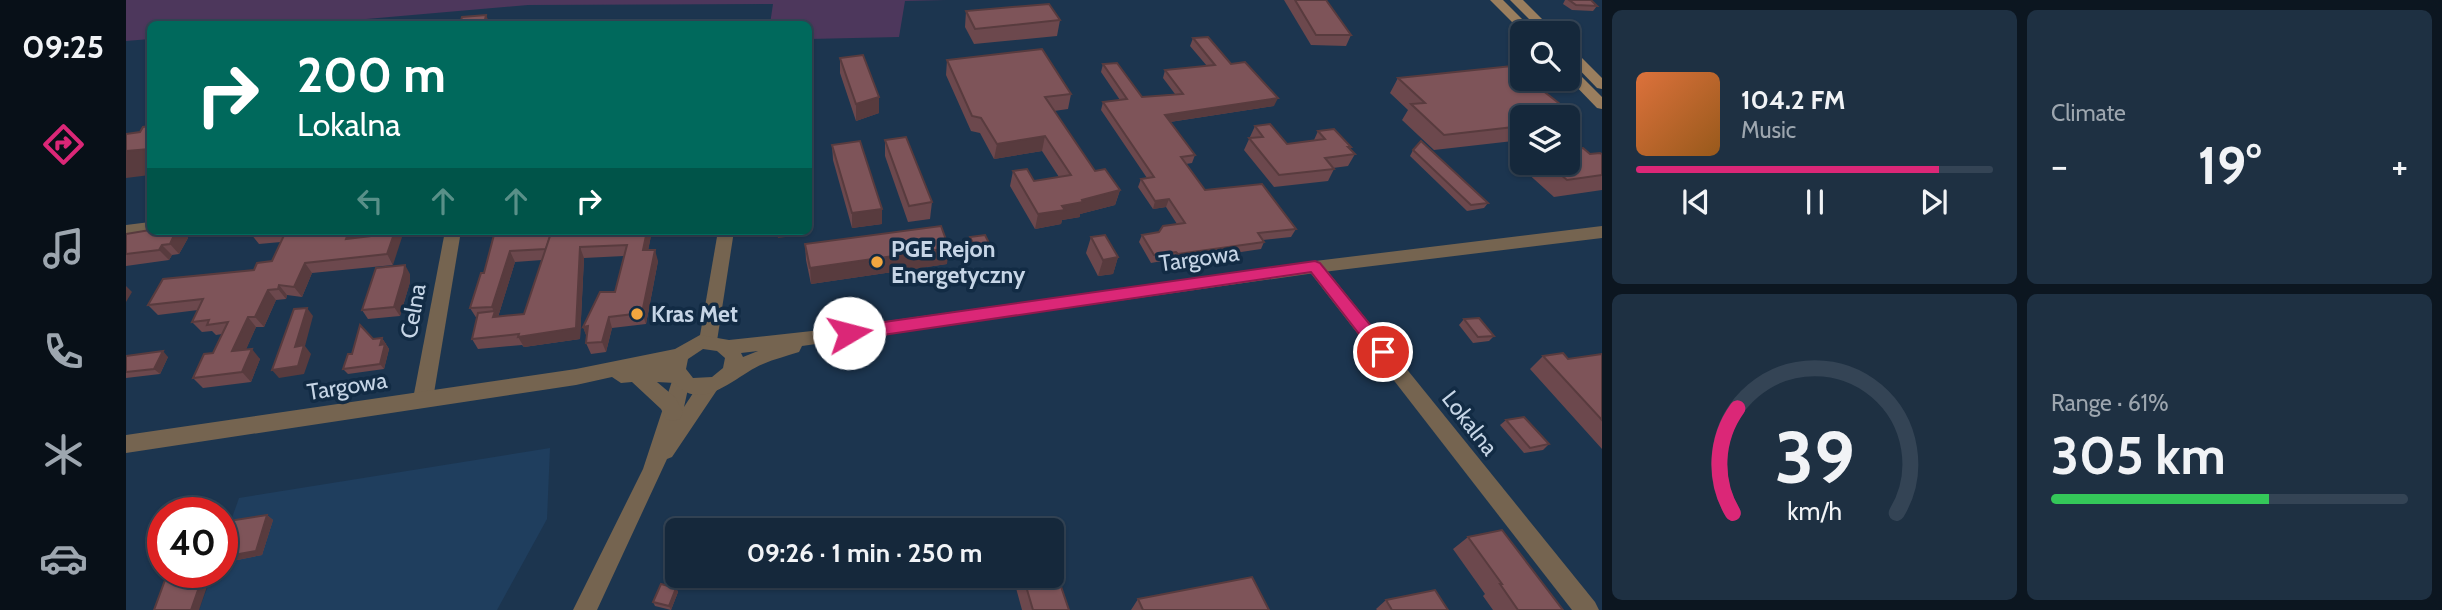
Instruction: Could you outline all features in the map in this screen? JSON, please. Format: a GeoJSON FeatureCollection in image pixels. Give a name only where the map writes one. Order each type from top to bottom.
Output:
{"type":"FeatureCollection","features":[{"type":"Feature","properties":{"kind":"main road"},"geometry":{"type":"LineString","coordinates":[[1496,0],[1518,21]]}},
{"type":"Feature","properties":{"kind":"main road"},"geometry":{"type":"LineString","coordinates":[[1516,0],[1538,21]]}},
{"type":"Feature","properties":{"kind":"main road"},"geometry":{"type":"LineString","coordinates":[[1580,63],[1602,85]]}},
{"type":"Feature","properties":{"kind":"main road"},"geometry":{"type":"LineString","coordinates":[[1580,83],[1602,105]]}},
{"type":"Feature","properties":{"kind":"street"},"geometry":{"type":"LineString","coordinates":[[126,230],[147,227]]}},
{"type":"Feature","properties":{"kind":"street","name":"Targowa"},"geometry":{"type":"LineString","coordinates":[[727,347],[830,336],[1315,267],[1576,234],[1602,234]]}},
{"type":"Feature","properties":{"kind":"street","name":"Celna"},"geometry":{"type":"LineString","coordinates":[[423,399],[452,235]]}},
{"type":"Feature","properties":{"kind":"street"},"geometry":{"type":"LineString","coordinates":[[708,341],[725,235]]}},
{"type":"Feature","properties":{"kind":"street","name":"Lokalna"},"geometry":{"type":"LineString","coordinates":[[1315,267],[1587,610]]}},
{"type":"Feature","properties":{"kind":"street","name":"Targowa"},"geometry":{"type":"LineString","coordinates":[[731,373],[763,356],[830,336]]}},
{"type":"Feature","properties":{"kind":"street"},"geometry":{"type":"LineString","coordinates":[[585,610],[653,468],[673,413],[679,378],[676,366],[680,355],[692,345],[708,341],[727,347],[734,356],[731,373],[722,382],[709,387],[693,387],[679,378]]}},
{"type":"Feature","properties":{"kind":"street","name":"Targowa"},"geometry":{"type":"LineString","coordinates":[[126,444],[576,377],[680,355]]}},
{"type":"Feature","properties":{"kind":"street"},"geometry":{"type":"LineString","coordinates":[[637,375],[669,404],[673,413]]}},
{"type":"Feature","properties":{"kind":"street","name":"Targowa"},"geometry":{"type":"LineString","coordinates":[[576,377],[637,375],[679,378]]}},
{"type":"Feature","properties":{"kind":"street"},"geometry":{"type":"LineString","coordinates":[[653,468],[709,387]]}},
{"type":"Feature","properties":{"kind":"shaded area"},"geometry":{"type":"Polygon","coordinates":[[[126,0],[946,0],[905,1],[899,37],[812,39],[812,21],[770,21],[773,4],[528,5],[344,21],[147,21],[147,39],[126,41],[126,0]]]}},
{"type":"Feature","properties":{"kind":"shaded area"},"geometry":{"type":"Polygon","coordinates":[[[550,448],[547,519],[497,610],[199,610],[207,588],[238,588],[239,498],[550,448]]]}},
{"type":"Feature","properties":{"kind":"building"},"geometry":{"type":"Polygon","coordinates":[[[1295,0],[1326,0],[1351,35],[1316,35],[1295,0]]]}},
{"type":"Feature","properties":{"kind":"building"},"geometry":{"type":"Polygon","coordinates":[[[1569,0],[1591,0],[1597,6],[1576,5],[1569,0]]]}},
{"type":"Feature","properties":{"kind":"building"},"geometry":{"type":"Polygon","coordinates":[[[1049,4],[1060,20],[975,29],[966,11],[1049,4]]]}},
{"type":"Feature","properties":{"kind":"building"},"geometry":{"type":"Polygon","coordinates":[[[486,15],[485,21],[461,21],[462,17],[486,15]]]}},
{"type":"Feature","properties":{"kind":"building"},"geometry":{"type":"Polygon","coordinates":[[[1208,37],[1231,64],[1245,62],[1278,98],[1165,115],[1195,155],[1181,157],[1205,190],[1262,184],[1296,229],[1258,233],[1264,242],[1154,255],[1142,235],[1159,232],[1163,226],[1185,223],[1169,199],[1155,201],[1141,179],[1154,177],[1103,102],[1127,99],[1103,64],[1117,63],[1142,97],[1183,94],[1165,70],[1215,65],[1193,38],[1208,37]]]}},
{"type":"Feature","properties":{"kind":"building"},"geometry":{"type":"Polygon","coordinates":[[[1042,49],[1071,94],[1045,97],[1095,171],[1105,169],[1120,190],[1062,206],[1065,210],[1038,214],[1013,171],[1027,169],[1034,181],[1071,175],[1045,136],[997,144],[981,118],[972,116],[947,60],[1042,49]]]}},
{"type":"Feature","properties":{"kind":"building"},"geometry":{"type":"Polygon","coordinates":[[[863,55],[879,97],[856,104],[840,58],[863,55]]]}},
{"type":"Feature","properties":{"kind":"building"},"geometry":{"type":"Polygon","coordinates":[[[1510,66],[1510,91],[1543,91],[1561,105],[1510,105],[1510,127],[1444,135],[1411,104],[1425,103],[1398,78],[1510,66]]]}},
{"type":"Feature","properties":{"kind":"building"},"geometry":{"type":"Polygon","coordinates":[[[1270,124],[1287,144],[1325,139],[1318,131],[1334,129],[1355,154],[1325,158],[1334,169],[1279,175],[1249,138],[1263,137],[1255,126],[1270,124]]]}},
{"type":"Feature","properties":{"kind":"building"},"geometry":{"type":"Polygon","coordinates":[[[147,126],[147,149],[126,151],[126,134],[140,132],[147,126]]]}},
{"type":"Feature","properties":{"kind":"building"},"geometry":{"type":"Polygon","coordinates":[[[906,137],[932,202],[909,206],[885,140],[906,137]]]}},
{"type":"Feature","properties":{"kind":"building"},"geometry":{"type":"Polygon","coordinates":[[[860,141],[882,209],[852,213],[832,145],[860,141]]]}},
{"type":"Feature","properties":{"kind":"building"},"geometry":{"type":"Polygon","coordinates":[[[1421,141],[1488,203],[1471,205],[1413,150],[1421,141]]]}},
{"type":"Feature","properties":{"kind":"building"},"geometry":{"type":"Polygon","coordinates":[[[1580,148],[1590,154],[1602,154],[1602,175],[1567,180],[1561,175],[1580,175],[1580,148]]]}},
{"type":"Feature","properties":{"kind":"building"},"geometry":{"type":"Polygon","coordinates":[[[941,226],[949,248],[810,268],[805,244],[941,226]]]}},
{"type":"Feature","properties":{"kind":"building"},"geometry":{"type":"Polygon","coordinates":[[[147,230],[147,235],[174,235],[170,244],[162,245],[159,250],[126,254],[126,234],[147,230]]]}},
{"type":"Feature","properties":{"kind":"building"},"geometry":{"type":"Polygon","coordinates":[[[284,235],[348,235],[346,239],[394,235],[387,254],[305,263],[294,287],[279,285],[278,289],[268,290],[255,317],[248,317],[232,351],[252,349],[242,372],[193,378],[204,354],[213,353],[228,322],[207,325],[209,320],[192,322],[203,299],[148,305],[163,279],[254,270],[257,263],[272,261],[284,235]]]}},
{"type":"Feature","properties":{"kind":"building"},"geometry":{"type":"Polygon","coordinates":[[[494,235],[551,235],[546,249],[510,251],[492,307],[470,308],[481,273],[484,273],[494,235]]]}},
{"type":"Feature","properties":{"kind":"building"},"geometry":{"type":"Polygon","coordinates":[[[646,235],[643,250],[655,250],[642,313],[609,317],[602,342],[586,343],[588,326],[583,327],[600,292],[615,292],[627,245],[580,247],[576,328],[518,337],[519,334],[472,339],[478,313],[495,311],[493,317],[524,314],[550,236],[646,235]]]}},
{"type":"Feature","properties":{"kind":"building"},"geometry":{"type":"Polygon","coordinates":[[[985,235],[991,247],[976,250],[970,237],[985,235]]]}},
{"type":"Feature","properties":{"kind":"building"},"geometry":{"type":"Polygon","coordinates":[[[1105,235],[1118,257],[1103,260],[1091,237],[1105,235]]]}},
{"type":"Feature","properties":{"kind":"building"},"geometry":{"type":"Polygon","coordinates":[[[405,265],[394,307],[362,310],[376,268],[405,265]]]}},
{"type":"Feature","properties":{"kind":"building"},"geometry":{"type":"Polygon","coordinates":[[[307,308],[295,347],[304,345],[298,366],[272,370],[294,309],[307,308]]]}},
{"type":"Feature","properties":{"kind":"building"},"geometry":{"type":"Polygon","coordinates":[[[1479,318],[1494,336],[1478,337],[1464,319],[1479,318]]]}},
{"type":"Feature","properties":{"kind":"building"},"geometry":{"type":"Polygon","coordinates":[[[360,325],[373,339],[382,338],[380,345],[385,344],[380,364],[343,369],[348,354],[352,354],[360,325]]]}},
{"type":"Feature","properties":{"kind":"building"},"geometry":{"type":"Polygon","coordinates":[[[163,351],[154,369],[126,372],[126,356],[163,351]]]}},
{"type":"Feature","properties":{"kind":"building"},"geometry":{"type":"Polygon","coordinates":[[[1563,353],[1568,359],[1602,354],[1602,420],[1543,356],[1563,353]]]}},
{"type":"Feature","properties":{"kind":"building"},"geometry":{"type":"Polygon","coordinates":[[[1524,417],[1549,444],[1530,448],[1506,420],[1524,417]]]}},
{"type":"Feature","properties":{"kind":"building"},"geometry":{"type":"Polygon","coordinates":[[[267,515],[256,551],[238,554],[238,520],[267,515]]]}},
{"type":"Feature","properties":{"kind":"building"},"geometry":{"type":"Polygon","coordinates":[[[1502,530],[1563,610],[1518,610],[1468,537],[1502,530]]]}},
{"type":"Feature","properties":{"kind":"building"},"geometry":{"type":"Polygon","coordinates":[[[1252,577],[1269,610],[1143,610],[1138,599],[1252,577]]]}},
{"type":"Feature","properties":{"kind":"building"},"geometry":{"type":"Polygon","coordinates":[[[661,584],[665,588],[676,588],[669,606],[653,602],[661,584]]]}},
{"type":"Feature","properties":{"kind":"building"},"geometry":{"type":"Polygon","coordinates":[[[162,588],[199,588],[191,610],[154,610],[162,588]]]}},
{"type":"Feature","properties":{"kind":"building"},"geometry":{"type":"Polygon","coordinates":[[[1027,588],[1062,588],[1069,610],[1033,610],[1027,588]]]}},
{"type":"Feature","properties":{"kind":"building"},"geometry":{"type":"Polygon","coordinates":[[[1435,590],[1448,610],[1392,610],[1386,600],[1435,590]]]}},
{"type":"Feature","properties":{"kind":"place","name":"PGE Rejon Energetyczny"},"geometry":{"type":"Point","coordinates":[877,262]}},
{"type":"Feature","properties":{"kind":"place","name":"Kras Met"},"geometry":{"type":"Point","coordinates":[637,314]}},
{"type":"Feature","properties":{"kind":"route"},"geometry":{"type":"LineString","coordinates":[[849,333],[1315,267],[1383,352]]}}]}
